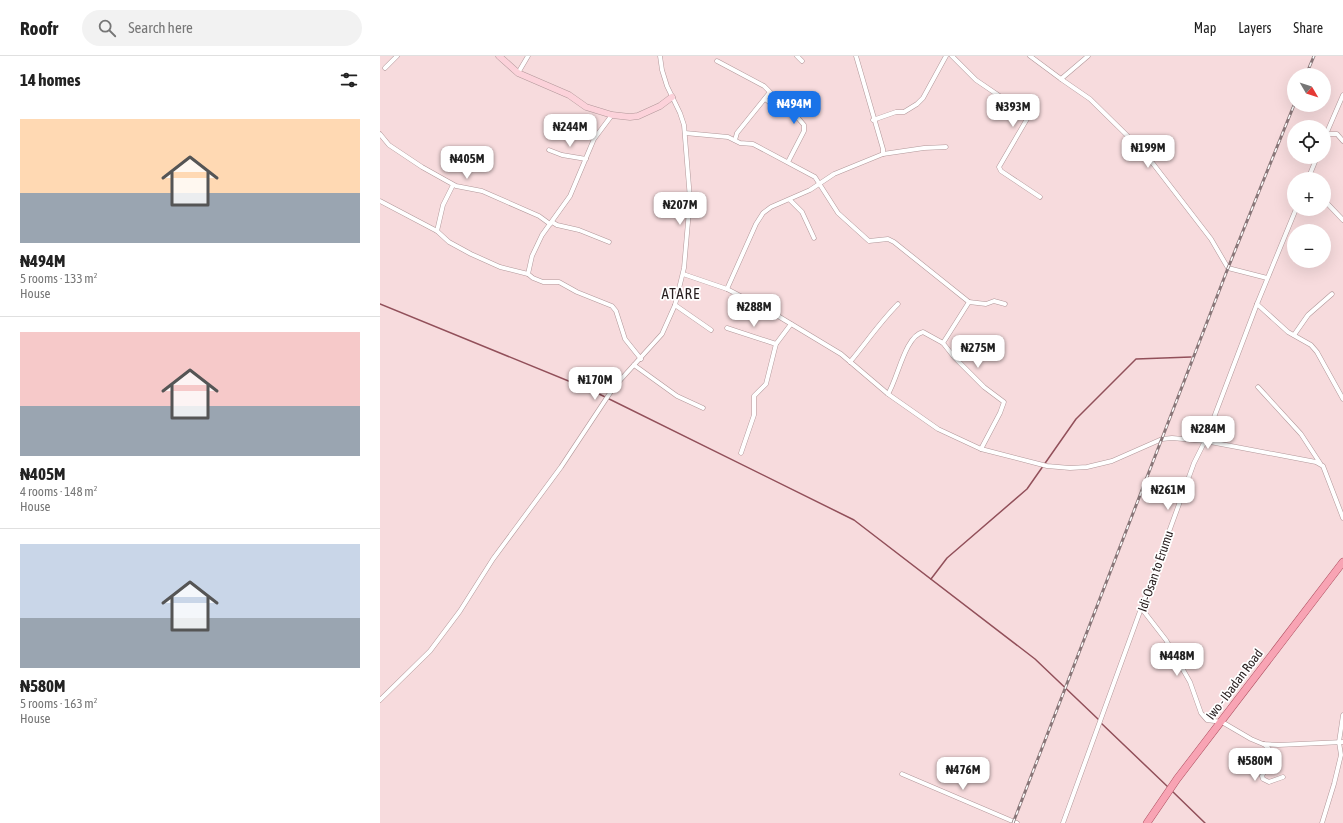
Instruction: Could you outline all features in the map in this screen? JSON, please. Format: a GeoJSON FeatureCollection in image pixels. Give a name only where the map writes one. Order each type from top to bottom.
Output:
{"type":"FeatureCollection","features":[{"type":"Feature","properties":{"kind":"main road","name":"Iwo - Ibadan Road"},"geometry":{"type":"LineString","coordinates":[[1148,823],[1177,779],[1343,562]]}},
{"type":"Feature","properties":{"kind":"street"},"geometry":{"type":"LineString","coordinates":[[385,68],[397,56]]}},
{"type":"Feature","properties":{"kind":"street"},"geometry":{"type":"LineString","coordinates":[[499,56],[518,73],[569,95],[586,106],[612,115],[630,117],[638,116],[660,106],[672,97]]}},
{"type":"Feature","properties":{"kind":"street"},"geometry":{"type":"LineString","coordinates":[[518,73],[528,56]]}},
{"type":"Feature","properties":{"kind":"street"},"geometry":{"type":"LineString","coordinates":[[380,700],[430,651],[460,611],[493,559],[561,467],[615,386],[662,334],[675,305],[683,274],[690,199],[685,133],[680,113],[672,97],[662,70],[660,56]]}},
{"type":"Feature","properties":{"kind":"street"},"geometry":{"type":"LineString","coordinates":[[797,56],[802,61]]}},
{"type":"Feature","properties":{"kind":"street"},"geometry":{"type":"LineString","coordinates":[[856,56],[862,71],[873,120],[883,149],[883,154]]}},
{"type":"Feature","properties":{"kind":"street"},"geometry":{"type":"LineString","coordinates":[[873,120],[896,112],[904,112],[917,104],[923,98],[946,56]]}},
{"type":"Feature","properties":{"kind":"street"},"geometry":{"type":"LineString","coordinates":[[952,56],[976,80],[1026,114],[1027,119],[999,166],[1001,171],[1040,197]]}},
{"type":"Feature","properties":{"kind":"street"},"geometry":{"type":"LineString","coordinates":[[1030,56],[1090,99],[1144,152],[1211,239],[1228,268],[1267,278]]}},
{"type":"Feature","properties":{"kind":"street"},"geometry":{"type":"LineString","coordinates":[[1061,79],[1088,56]]}},
{"type":"Feature","properties":{"kind":"street"},"geometry":{"type":"LineString","coordinates":[[717,61],[768,89],[770,92],[737,133],[735,140]]}},
{"type":"Feature","properties":{"kind":"street"},"geometry":{"type":"LineString","coordinates":[[1331,123],[1343,95]]}},
{"type":"Feature","properties":{"kind":"street"},"geometry":{"type":"LineString","coordinates":[[765,99],[781,111],[798,118],[804,125],[804,131],[788,162]]}},
{"type":"Feature","properties":{"kind":"street"},"geometry":{"type":"LineString","coordinates":[[528,274],[536,245],[570,196],[594,139],[612,115]]}},
{"type":"Feature","properties":{"kind":"street"},"geometry":{"type":"LineString","coordinates":[[685,133],[728,137],[740,143],[753,144],[788,162],[815,177],[838,213],[869,241],[888,240],[894,242],[969,302],[986,304],[994,301],[1004,304]]}},
{"type":"Feature","properties":{"kind":"street"},"geometry":{"type":"LineString","coordinates":[[1331,134],[1343,133]]}},
{"type":"Feature","properties":{"kind":"street"},"geometry":{"type":"LineString","coordinates":[[380,134],[389,145],[453,185],[482,191],[539,216],[557,226],[579,230],[608,242]]}},
{"type":"Feature","properties":{"kind":"street"},"geometry":{"type":"LineString","coordinates":[[1336,134],[1343,141]]}},
{"type":"Feature","properties":{"kind":"street"},"geometry":{"type":"LineString","coordinates":[[726,289],[763,213],[771,206],[790,200],[820,184],[834,174],[883,154],[924,148],[946,147]]}},
{"type":"Feature","properties":{"kind":"street"},"geometry":{"type":"LineString","coordinates":[[549,150],[562,155],[586,159]]}},
{"type":"Feature","properties":{"kind":"street"},"geometry":{"type":"LineString","coordinates":[[436,231],[443,205],[453,185]]}},
{"type":"Feature","properties":{"kind":"street"},"geometry":{"type":"LineString","coordinates":[[790,200],[802,212],[814,238]]}},
{"type":"Feature","properties":{"kind":"street"},"geometry":{"type":"LineString","coordinates":[[380,201],[436,231],[449,242],[471,254],[500,267],[528,274],[543,282],[559,282],[577,292],[612,306],[616,311],[624,339],[641,359]]}},
{"type":"Feature","properties":{"kind":"street"},"geometry":{"type":"LineString","coordinates":[[1331,207],[1343,220]]}},
{"type":"Feature","properties":{"kind":"street","name":"Idi-Osan to Erumu"},"geometry":{"type":"LineString","coordinates":[[1063,823],[1142,609],[1181,497],[1205,441],[1267,278],[1293,216]]}},
{"type":"Feature","properties":{"kind":"street"},"geometry":{"type":"LineString","coordinates":[[683,274],[726,289],[791,324],[841,354],[888,394],[938,429],[981,449],[1047,466],[1070,468],[1112,461],[1162,439],[1205,441],[1320,463]]}},
{"type":"Feature","properties":{"kind":"street"},"geometry":{"type":"LineString","coordinates":[[1294,335],[1308,315],[1332,294]]}},
{"type":"Feature","properties":{"kind":"street"},"geometry":{"type":"LineString","coordinates":[[944,344],[969,302]]}},
{"type":"Feature","properties":{"kind":"street"},"geometry":{"type":"LineString","coordinates":[[850,362],[875,328],[898,304]]}},
{"type":"Feature","properties":{"kind":"street"},"geometry":{"type":"LineString","coordinates":[[1257,304],[1294,335],[1311,345],[1318,352],[1343,399]]}},
{"type":"Feature","properties":{"kind":"street"},"geometry":{"type":"LineString","coordinates":[[675,305],[711,330]]}},
{"type":"Feature","properties":{"kind":"street"},"geometry":{"type":"LineString","coordinates":[[741,453],[754,415],[754,396],[766,384],[776,344],[791,324]]}},
{"type":"Feature","properties":{"kind":"street"},"geometry":{"type":"LineString","coordinates":[[727,328],[776,344]]}},
{"type":"Feature","properties":{"kind":"street"},"geometry":{"type":"LineString","coordinates":[[888,394],[898,374],[902,358],[910,343],[919,333],[924,332],[944,344],[954,357],[984,386],[1004,402],[1000,413],[981,449]]}},
{"type":"Feature","properties":{"kind":"street"},"geometry":{"type":"LineString","coordinates":[[634,365],[677,396],[703,408]]}},
{"type":"Feature","properties":{"kind":"street"},"geometry":{"type":"LineString","coordinates":[[1258,387],[1301,434],[1320,463],[1343,518]]}},
{"type":"Feature","properties":{"kind":"street"},"geometry":{"type":"LineString","coordinates":[[1142,609],[1166,640],[1190,682],[1203,716],[1207,720],[1222,722],[1251,739],[1263,744],[1270,750],[1270,760],[1262,776],[1263,779],[1269,782],[1283,777]]}},
{"type":"Feature","properties":{"kind":"street"},"geometry":{"type":"LineString","coordinates":[[1322,823],[1341,755],[1343,715]]}},
{"type":"Feature","properties":{"kind":"street"},"geometry":{"type":"LineString","coordinates":[[1263,744],[1278,745],[1341,742]]}},
{"type":"Feature","properties":{"kind":"street"},"geometry":{"type":"LineString","coordinates":[[902,774],[1017,823]]}},
{"type":"Feature","properties":{"kind":"waterway"},"geometry":{"type":"LineString","coordinates":[[380,304],[593,391],[854,520],[1035,659],[1099,720]]}},
{"type":"Feature","properties":{"kind":"waterway"},"geometry":{"type":"LineString","coordinates":[[931,579],[947,558],[1027,489],[1076,419],[1136,359],[1191,357]]}},
{"type":"Feature","properties":{"kind":"waterway"},"geometry":{"type":"LineString","coordinates":[[1101,723],[1168,787]]}},
{"type":"Feature","properties":{"kind":"waterway"},"geometry":{"type":"LineString","coordinates":[[1172,791],[1205,823]]}},
{"type":"Feature","properties":{"kind":"railway"},"geometry":{"type":"LineString","coordinates":[[1309,68],[1314,56]]}},
{"type":"Feature","properties":{"kind":"railway"},"geometry":{"type":"LineString","coordinates":[[1013,823],[1228,268],[1291,112]]}},
{"type":"Feature","properties":{"kind":"district","name":"ATARE"},"geometry":{"type":"Point","coordinates":[681,294]}}]}
